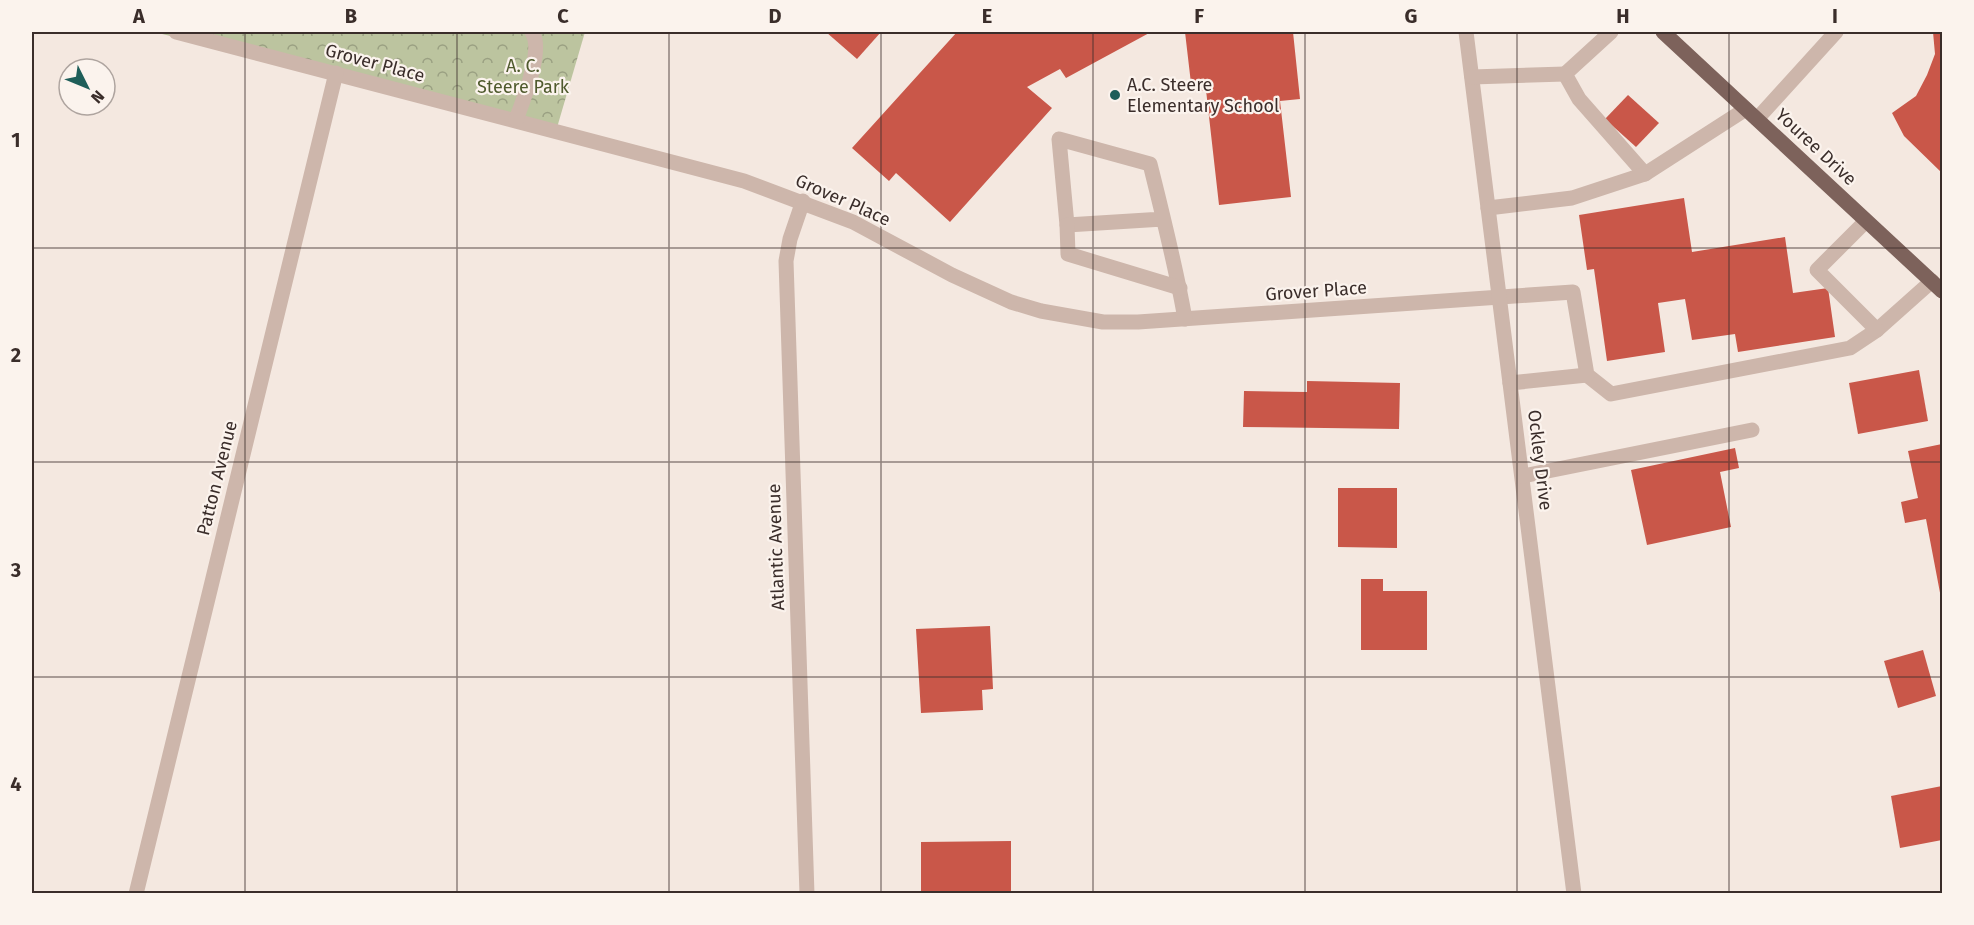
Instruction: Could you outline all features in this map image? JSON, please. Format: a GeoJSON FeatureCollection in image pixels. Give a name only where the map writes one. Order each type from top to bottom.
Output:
{"type":"FeatureCollection","features":[{"type":"Feature","properties":{"kind":"main road","name":"Youree Drive"},"geometry":{"type":"LineString","coordinates":[[1663,32],[1937,286]]}},
{"type":"Feature","properties":{"kind":"street","name":"Grover Place"},"geometry":{"type":"LineString","coordinates":[[176,32],[744,181],[853,222],[952,275],[1011,302],[1041,311],[1102,322],[1185,319],[1573,292],[1587,375]]}},
{"type":"Feature","properties":{"kind":"street"},"geometry":{"type":"LineString","coordinates":[[516,120],[535,59],[535,36],[532,32]]}},
{"type":"Feature","properties":{"kind":"street","name":"Ockley Drive"},"geometry":{"type":"LineString","coordinates":[[1466,32],[1574,894]]}},
{"type":"Feature","properties":{"kind":"street"},"geometry":{"type":"LineString","coordinates":[[1472,77],[1565,74],[1611,32]]}},
{"type":"Feature","properties":{"kind":"street"},"geometry":{"type":"LineString","coordinates":[[1757,119],[1833,33]]}},
{"type":"Feature","properties":{"kind":"street","name":"Patton Avenue"},"geometry":{"type":"LineString","coordinates":[[136,894],[336,73]]}},
{"type":"Feature","properties":{"kind":"street"},"geometry":{"type":"LineString","coordinates":[[1565,74],[1579,99],[1645,174]]}},
{"type":"Feature","properties":{"kind":"street"},"geometry":{"type":"LineString","coordinates":[[1488,208],[1572,198],[1645,174],[1746,109]]}},
{"type":"Feature","properties":{"kind":"street"},"geometry":{"type":"LineString","coordinates":[[1179,288],[1068,254],[1059,140],[1150,164],[1179,288],[1185,319]]}},
{"type":"Feature","properties":{"kind":"street","name":"Atlantic Avenue"},"geometry":{"type":"LineString","coordinates":[[802,201],[790,239],[786,261],[807,894]]}},
{"type":"Feature","properties":{"kind":"street"},"geometry":{"type":"LineString","coordinates":[[1067,225],[1163,219]]}},
{"type":"Feature","properties":{"kind":"street"},"geometry":{"type":"LineString","coordinates":[[1866,221],[1817,270],[1877,330]]}},
{"type":"Feature","properties":{"kind":"street"},"geometry":{"type":"LineString","coordinates":[[1510,383],[1587,375],[1611,394],[1850,348],[1937,286]]}},
{"type":"Feature","properties":{"kind":"street"},"geometry":{"type":"LineString","coordinates":[[1522,476],[1752,430]]}},
{"type":"Feature","properties":{"kind":"green space","name":"A. C. Steere Park"},"geometry":{"type":"Polygon","coordinates":[[[154,32],[585,32],[556,131],[154,32]]]}},
{"type":"Feature","properties":{"kind":"building"},"geometry":{"type":"Polygon","coordinates":[[[826,32],[881,32],[857,59],[826,32]]]}},
{"type":"Feature","properties":{"kind":"building"},"geometry":{"type":"Polygon","coordinates":[[[957,32],[1151,32],[1066,78],[1060,69],[1027,87],[1052,108],[950,222],[896,173],[889,181],[852,148],[957,32]]]}},
{"type":"Feature","properties":{"kind":"building"},"geometry":{"type":"Polygon","coordinates":[[[1185,32],[1293,32],[1300,99],[1280,101],[1291,197],[1219,205],[1206,90],[1192,92],[1185,32]]]}},
{"type":"Feature","properties":{"kind":"building"},"geometry":{"type":"Polygon","coordinates":[[[1933,32],[1942,32],[1942,173],[1904,136],[1892,113],[1916,96],[1927,75],[1935,54],[1933,32]]]}},
{"type":"Feature","properties":{"kind":"building"},"geometry":{"type":"Polygon","coordinates":[[[1628,95],[1659,123],[1636,147],[1605,119],[1628,95]]]}},
{"type":"Feature","properties":{"kind":"building"},"geometry":{"type":"Polygon","coordinates":[[[1684,198],[1692,252],[1785,237],[1793,293],[1828,288],[1835,337],[1738,352],[1735,334],[1692,340],[1685,299],[1658,303],[1665,352],[1607,361],[1594,269],[1587,270],[1579,215],[1684,198]]]}},
{"type":"Feature","properties":{"kind":"building"},"geometry":{"type":"Polygon","coordinates":[[[1919,370],[1928,421],[1858,434],[1849,383],[1919,370]]]}},
{"type":"Feature","properties":{"kind":"building"},"geometry":{"type":"Polygon","coordinates":[[[1307,381],[1400,383],[1399,429],[1243,427],[1244,391],[1307,392],[1307,381]]]}},
{"type":"Feature","properties":{"kind":"building"},"geometry":{"type":"Polygon","coordinates":[[[1942,444],[1941,598],[1926,519],[1905,523],[1901,502],[1918,498],[1908,451],[1942,444]]]}},
{"type":"Feature","properties":{"kind":"building"},"geometry":{"type":"Polygon","coordinates":[[[1735,448],[1739,468],[1720,472],[1731,527],[1647,545],[1631,470],[1735,448]]]}},
{"type":"Feature","properties":{"kind":"building"},"geometry":{"type":"Polygon","coordinates":[[[1338,488],[1397,488],[1397,548],[1338,547],[1338,488]]]}},
{"type":"Feature","properties":{"kind":"building"},"geometry":{"type":"Polygon","coordinates":[[[1361,579],[1383,579],[1383,591],[1427,591],[1427,650],[1361,650],[1361,579]]]}},
{"type":"Feature","properties":{"kind":"building"},"geometry":{"type":"Polygon","coordinates":[[[990,626],[993,689],[982,690],[983,710],[921,713],[916,629],[990,626]]]}},
{"type":"Feature","properties":{"kind":"building"},"geometry":{"type":"Polygon","coordinates":[[[1923,650],[1936,696],[1898,708],[1884,661],[1923,650]]]}},
{"type":"Feature","properties":{"kind":"building"},"geometry":{"type":"Polygon","coordinates":[[[1942,786],[1942,840],[1900,848],[1891,796],[1942,786]]]}},
{"type":"Feature","properties":{"kind":"building"},"geometry":{"type":"Polygon","coordinates":[[[1011,841],[1011,894],[921,894],[921,842],[1011,841]]]}},
{"type":"Feature","properties":{"kind":"place","name":"A.C. Steere Elementary School"},"geometry":{"type":"Point","coordinates":[1115,95]}}]}
